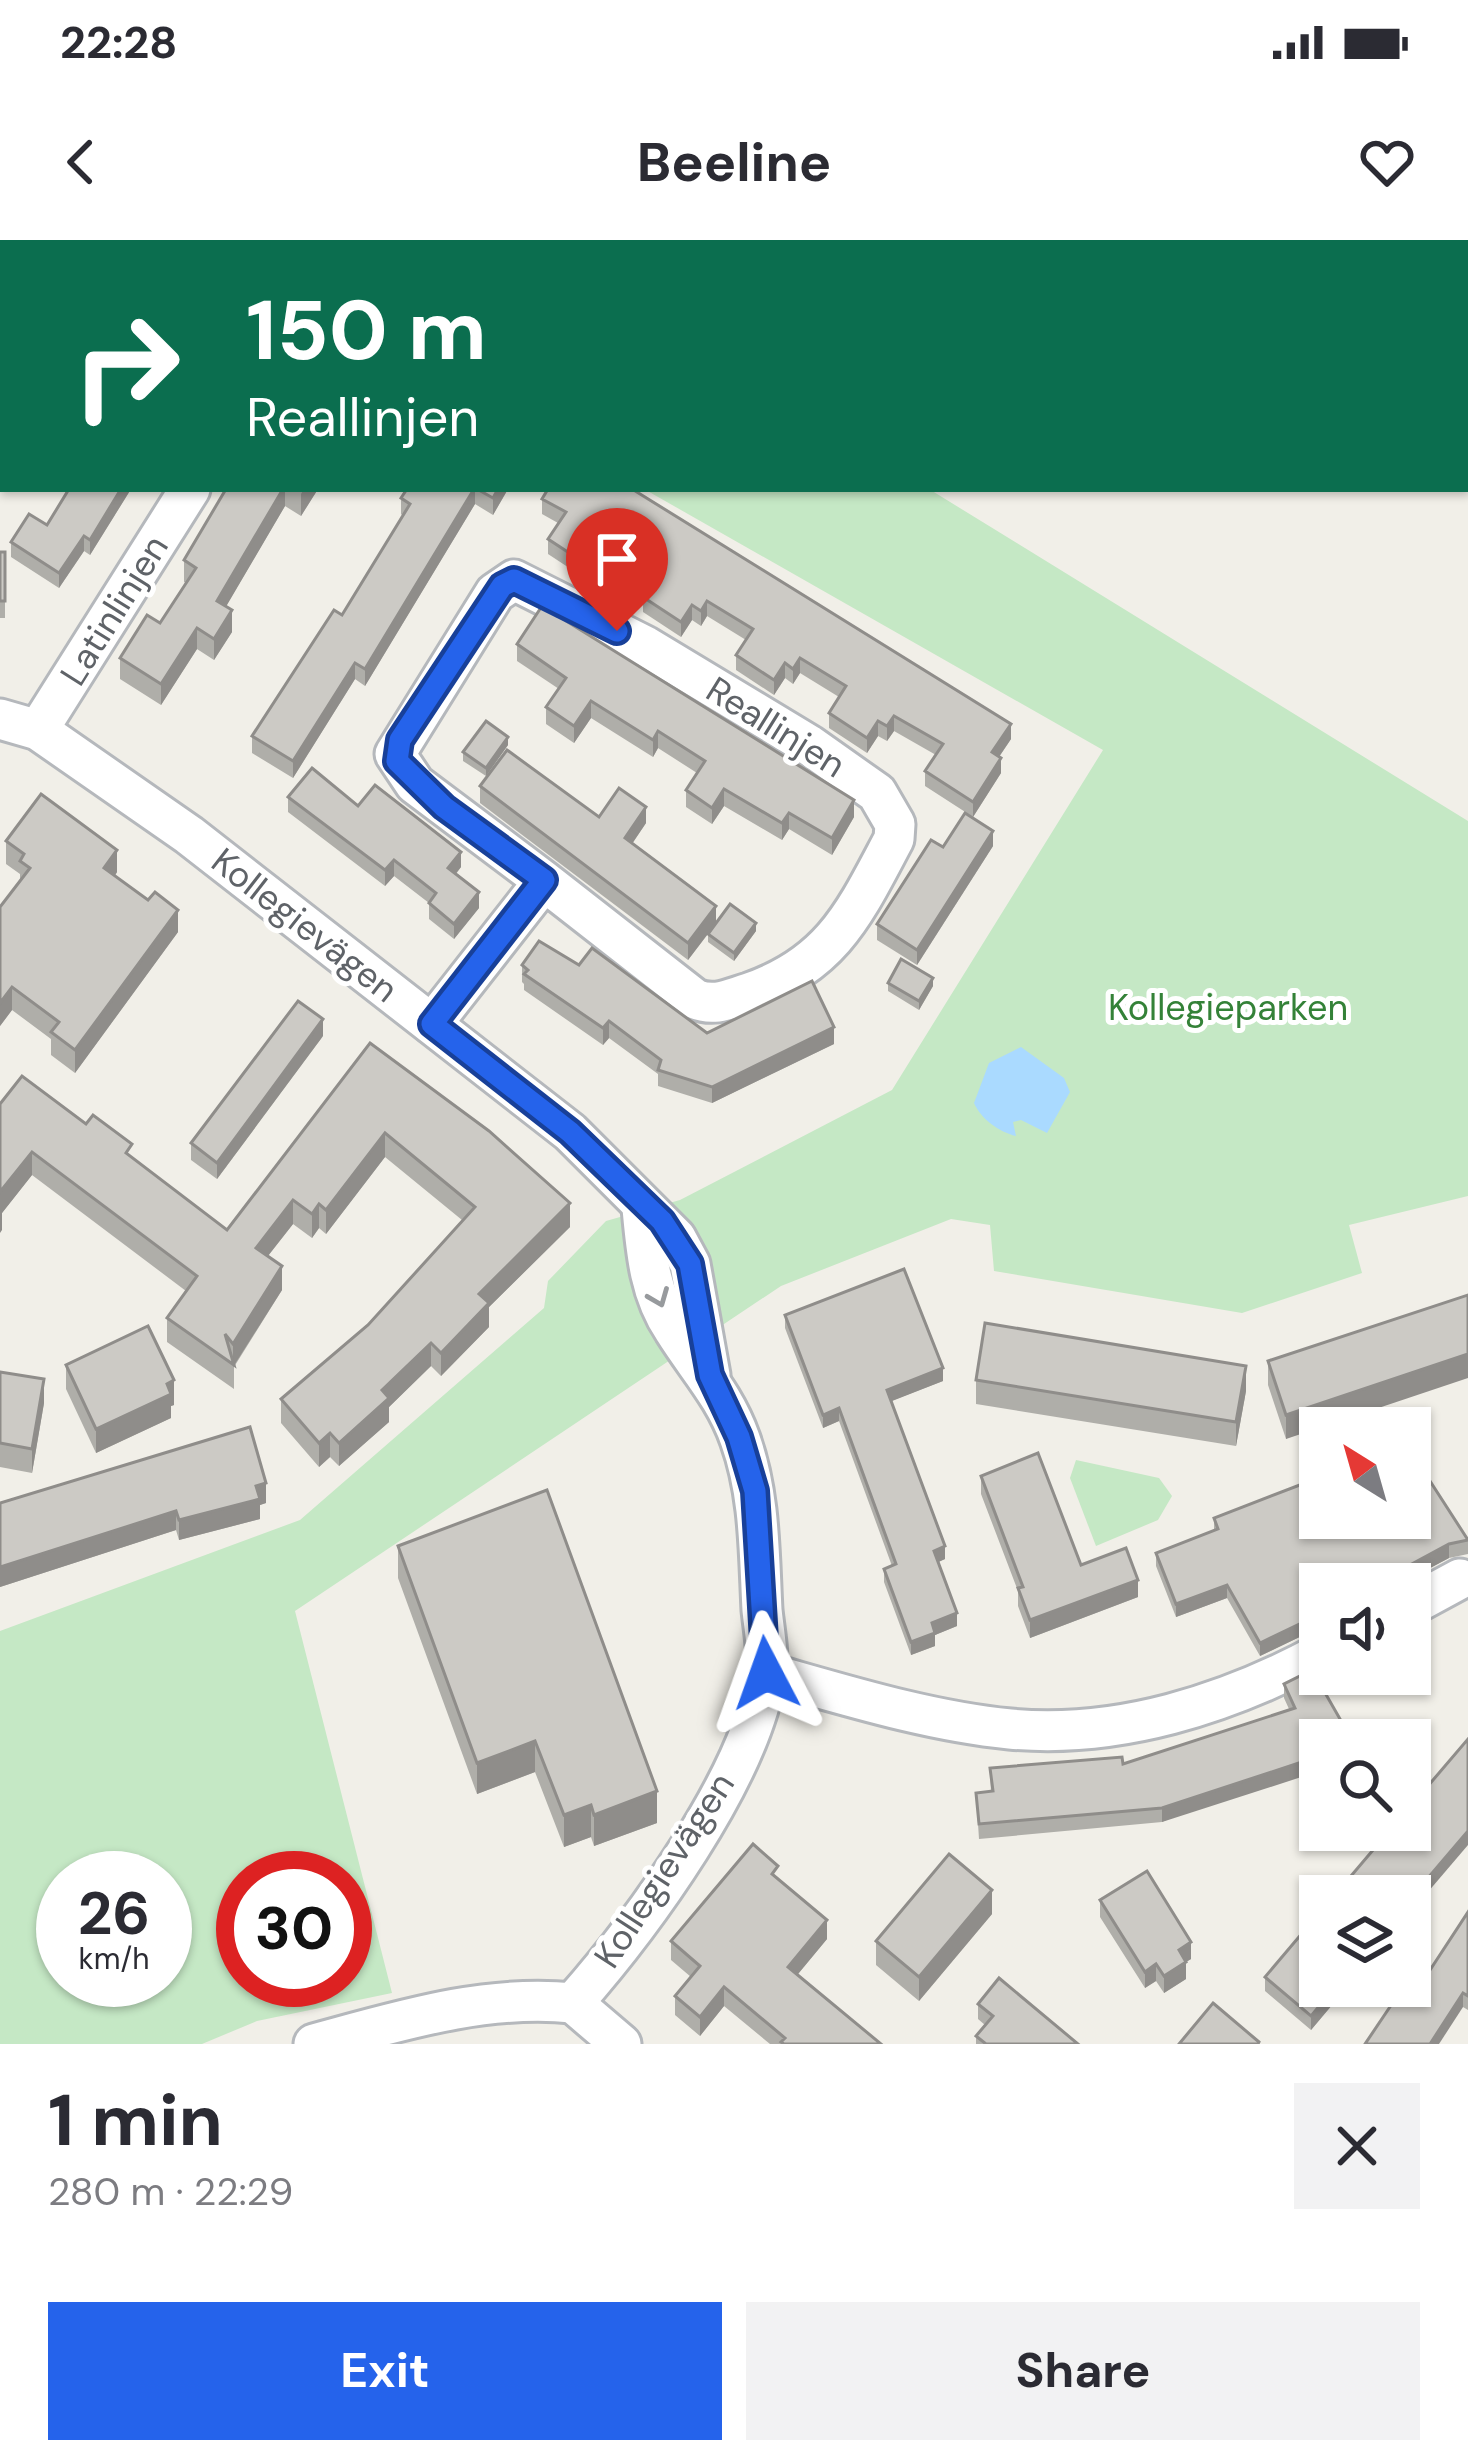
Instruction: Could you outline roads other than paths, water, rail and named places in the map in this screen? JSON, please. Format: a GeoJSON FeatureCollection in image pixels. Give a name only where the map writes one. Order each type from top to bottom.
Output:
{"type":"FeatureCollection","features":[{"type":"Feature","properties":{"kind":"street","name":"Latinlinjen"},"geometry":{"type":"LineString","coordinates":[[38,730],[188,492]]}},
{"type":"Feature","properties":{"kind":"street","name":"Reallinjen"},"geometry":{"type":"LineString","coordinates":[[514,580],[645,646],[809,745],[877,793],[896,824],[894,839],[834,942],[802,970],[717,1004],[694,999],[544,880],[415,784],[395,754],[496,593],[514,580]]}},
{"type":"Feature","properties":{"kind":"street","name":"Kollegievägen"},"geometry":{"type":"LineString","coordinates":[[0,719],[38,730],[189,835],[570,1132],[642,1208],[649,1273],[663,1310],[710,1375],[739,1437],[755,1491],[766,1673],[743,1744],[694,1838],[616,1955],[573,2002],[621,2044]]}},
{"type":"Feature","properties":{"kind":"street"},"geometry":{"type":"LineString","coordinates":[[432,1024],[544,880]]}},
{"type":"Feature","properties":{"kind":"street"},"geometry":{"type":"LineString","coordinates":[[1431,1595],[1460,1579]]}},
{"type":"Feature","properties":{"kind":"street"},"geometry":{"type":"LineString","coordinates":[[766,1673],[883,1705],[1009,1729],[1054,1729],[1134,1723],[1252,1690],[1299,1665]]}},
{"type":"Feature","properties":{"kind":"street"},"geometry":{"type":"LineString","coordinates":[[314,2044],[505,2001],[573,2002]]}},
{"type":"Feature","properties":{"kind":"water"},"geometry":{"type":"Polygon","coordinates":[[[1021,1047],[1064,1078],[1070,1092],[1047,1133],[1021,1120],[1013,1122],[1016,1136],[1010,1134],[986,1119],[974,1103],[989,1063],[1021,1047]]]}},
{"type":"Feature","properties":{"kind":"park label","name":"Kollegieparken"},"geometry":{"type":"Point","coordinates":[1228,1007]}}]}
